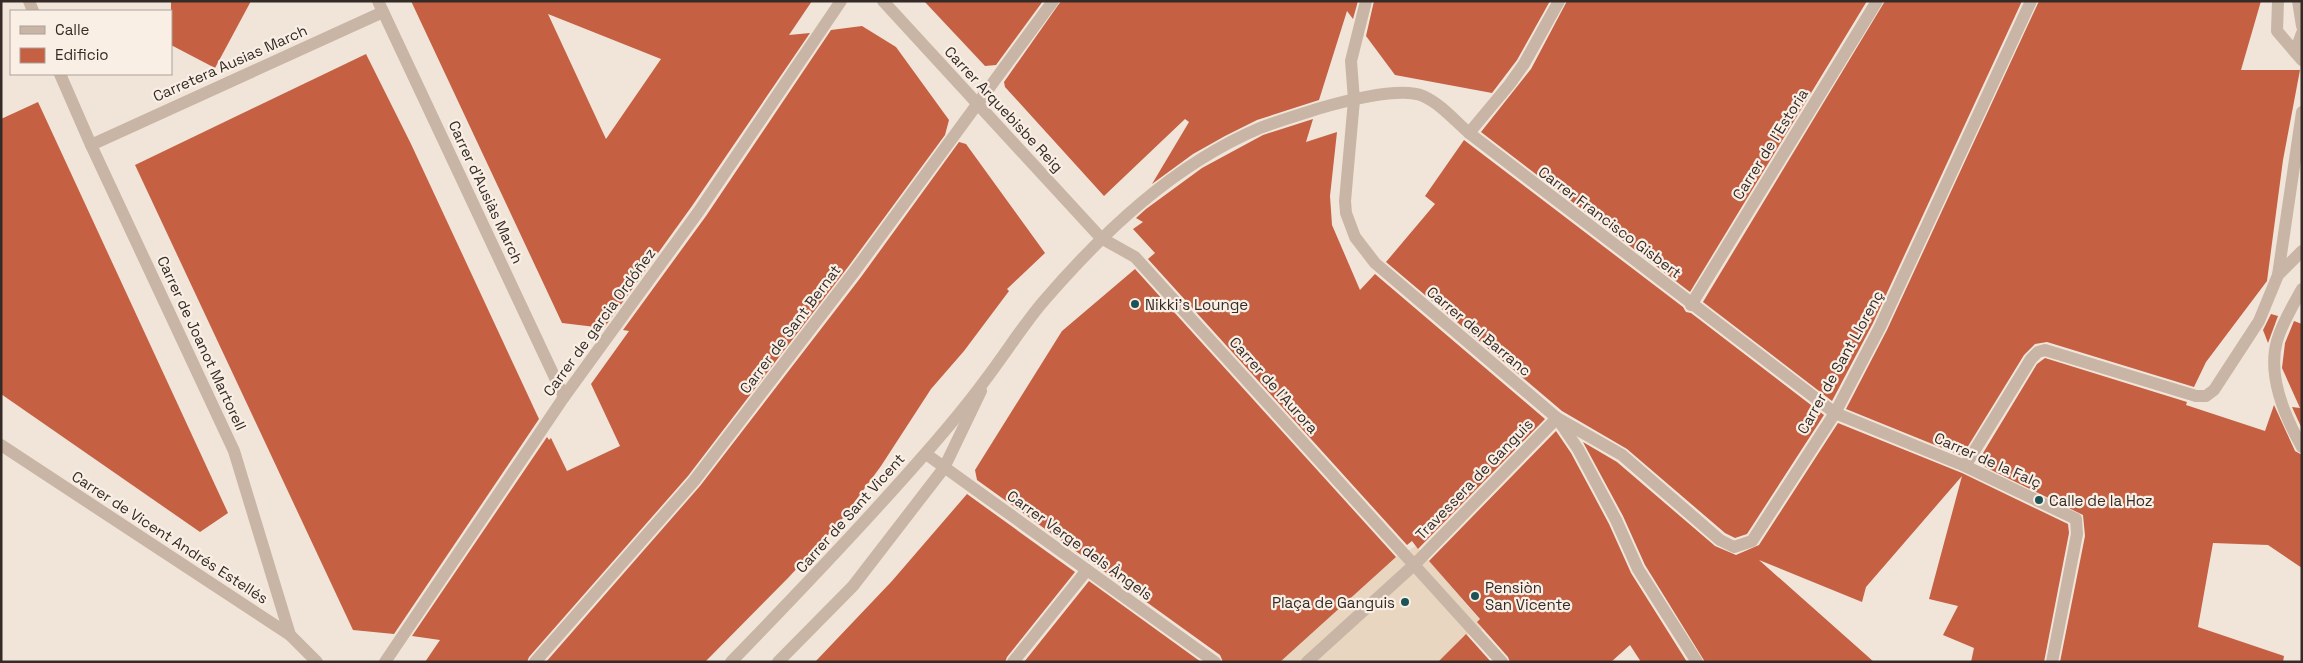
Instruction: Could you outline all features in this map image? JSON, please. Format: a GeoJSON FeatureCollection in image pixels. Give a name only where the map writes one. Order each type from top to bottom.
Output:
{"type":"FeatureCollection","features":[{"type":"Feature","properties":{"kind":"street","name":"Carrer de garcia Ordóñez"},"geometry":{"type":"LineString","coordinates":[[385,662],[564,397],[699,211],[840,1]]}},
{"type":"Feature","properties":{"kind":"street","name":"Carrer Arquebisbe Reig"},"geometry":{"type":"LineString","coordinates":[[883,1],[1101,238]]}},
{"type":"Feature","properties":{"kind":"street","name":"Carrer de Sant Bernat"},"geometry":{"type":"LineString","coordinates":[[535,662],[694,481],[854,272],[1053,1]]}},
{"type":"Feature","properties":{"kind":"street","name":"Carrer del Barranc"},"geometry":{"type":"LineString","coordinates":[[1366,1],[1351,61],[1354,100],[1345,201],[1346,213],[1355,237],[1375,263],[1557,418],[1582,456],[1638,569],[1697,662]]}},
{"type":"Feature","properties":{"kind":"street"},"geometry":{"type":"LineString","coordinates":[[1469,134],[1519,71],[1559,1]]}},
{"type":"Feature","properties":{"kind":"street","name":"Carrer de l'Estoria"},"geometry":{"type":"LineString","coordinates":[[1691,305],[1877,1]]}},
{"type":"Feature","properties":{"kind":"street","name":"Carrer de Sant Llorenç"},"geometry":{"type":"LineString","coordinates":[[1557,418],[1622,455],[1720,540],[1734,547],[1752,541],[1835,413],[1892,304],[2031,1]]}},
{"type":"Feature","properties":{"kind":"street"},"geometry":{"type":"LineString","coordinates":[[2278,1],[2277,31],[2299,56]]}},
{"type":"Feature","properties":{"kind":"street"},"geometry":{"type":"LineString","coordinates":[[2298,1],[2302,26]]}},
{"type":"Feature","properties":{"kind":"street","name":"Carrer d'Ausiàs March"},"geometry":{"type":"LineString","coordinates":[[380,6],[564,397]]}},
{"type":"Feature","properties":{"kind":"street","name":"Carretera Ausias March"},"geometry":{"type":"LineString","coordinates":[[91,145],[380,6]]}},
{"type":"Feature","properties":{"kind":"street"},"geometry":{"type":"LineString","coordinates":[[2299,56],[2302,33]]}},
{"type":"Feature","properties":{"kind":"street","name":"Carrer de Joanot Martorell"},"geometry":{"type":"LineString","coordinates":[[60,75],[91,145],[234,451],[290,635]]}},
{"type":"Feature","properties":{"kind":"street","name":"Carrer Francisco Gisbert"},"geometry":{"type":"LineString","coordinates":[[1354,100],[1387,94],[1410,93],[1422,96],[1447,113],[1469,134],[1691,305],[1835,413]]}},
{"type":"Feature","properties":{"kind":"street","name":"Carrer de Sant Vicent"},"geometry":{"type":"LineString","coordinates":[[732,662],[833,556],[926,454],[986,379],[1042,304],[1101,238],[1141,203],[1195,163],[1218,149],[1279,121],[1354,100]]}},
{"type":"Feature","properties":{"kind":"street"},"geometry":{"type":"LineString","coordinates":[[1965,466],[2031,359],[2038,352],[2045,350],[2196,396],[2206,396],[2214,390],[2259,321],[2278,275],[2302,112]]}},
{"type":"Feature","properties":{"kind":"street","name":"Carrer de l'Aurora"},"geometry":{"type":"LineString","coordinates":[[1101,238],[1135,256],[1502,662]]}},
{"type":"Feature","properties":{"kind":"street"},"geometry":{"type":"LineString","coordinates":[[2278,275],[2302,251]]}},
{"type":"Feature","properties":{"kind":"street"},"geometry":{"type":"LineString","coordinates":[[2302,289],[2277,340],[2275,355],[2276,384],[2288,418],[2302,447]]}},
{"type":"Feature","properties":{"kind":"street","name":"Carrer de Sant Vicent"},"geometry":{"type":"LineString","coordinates":[[778,662],[852,586],[944,468],[986,379]]}},
{"type":"Feature","properties":{"kind":"street","name":"Carrer de la Falç"},"geometry":{"type":"LineString","coordinates":[[1835,413],[1965,466],[2072,516],[2077,522],[2077,534],[2052,662]]}},
{"type":"Feature","properties":{"kind":"street","name":"Travessera de Ganguis"},"geometry":{"type":"LineString","coordinates":[[1415,564],[1557,418]]}},
{"type":"Feature","properties":{"kind":"street","name":"Carrer de Vicent Andrés Estellés"},"geometry":{"type":"LineString","coordinates":[[1,444],[290,635],[317,662]]}},
{"type":"Feature","properties":{"kind":"street","name":"Carrer Verge dels Àngels"},"geometry":{"type":"LineString","coordinates":[[926,454],[1215,662]]}},
{"type":"Feature","properties":{"kind":"street"},"geometry":{"type":"LineString","coordinates":[[1307,662],[1415,564]]}},
{"type":"Feature","properties":{"kind":"street"},"geometry":{"type":"LineString","coordinates":[[1013,662],[1088,570]]}},
{"type":"Feature","properties":{"kind":"shaded area","name":"Plaça de Ganguis"},"geometry":{"type":"Polygon","coordinates":[[[1416,546],[1487,628],[1463,636],[1439,662],[1280,662],[1394,558],[1416,546]]]}},
{"type":"Feature","properties":{"kind":"building"},"geometry":{"type":"Polygon","coordinates":[[[171,1],[251,1],[215,68],[172,46],[171,1]]]}},
{"type":"Feature","properties":{"kind":"building"},"geometry":{"type":"Polygon","coordinates":[[[411,1],[812,1],[789,35],[810,33],[692,206],[604,328],[562,323],[411,1]],[[548,14],[606,139],[661,59],[548,14]]]}},
{"type":"Feature","properties":{"kind":"building"},"geometry":{"type":"Polygon","coordinates":[[[924,1],[1043,1],[996,65],[985,66],[924,1]]]}},
{"type":"Feature","properties":{"kind":"building"},"geometry":{"type":"Polygon","coordinates":[[[1061,1],[1358,1],[1353,19],[1347,11],[1319,100],[1257,120],[1225,136],[1193,154],[1152,184],[1189,122],[1185,119],[1104,196],[1005,87],[1004,82],[1061,1]]]}},
{"type":"Feature","properties":{"kind":"building"},"geometry":{"type":"Polygon","coordinates":[[[1374,1],[1550,1],[1517,60],[1492,93],[1395,75],[1366,36],[1374,1]]]}},
{"type":"Feature","properties":{"kind":"building"},"geometry":{"type":"Polygon","coordinates":[[[1567,1],[1867,1],[1690,292],[1481,132],[1531,69],[1567,1]]]}},
{"type":"Feature","properties":{"kind":"building"},"geometry":{"type":"Polygon","coordinates":[[[1885,1],[2022,1],[1873,323],[1832,401],[1703,302],[1885,1]]]}},
{"type":"Feature","properties":{"kind":"building"},"geometry":{"type":"Polygon","coordinates":[[[2039,1],[2261,1],[2241,70],[2300,70],[2283,160],[2267,281],[2206,362],[2194,387],[2047,342],[2035,344],[2024,355],[1962,456],[1846,409],[1887,330],[2039,1]]]}},
{"type":"Feature","properties":{"kind":"building"},"geometry":{"type":"Polygon","coordinates":[[[862,26],[896,47],[949,120],[945,135],[848,267],[688,476],[529,657],[527,662],[425,662],[440,640],[412,636],[547,437],[549,440],[551,438],[567,471],[620,446],[591,384],[629,331],[623,330],[706,216],[831,30],[862,26]]]}},
{"type":"Feature","properties":{"kind":"building"},"geometry":{"type":"Polygon","coordinates":[[[366,54],[411,144],[539,419],[394,634],[353,630],[135,165],[366,54]]]}},
{"type":"Feature","properties":{"kind":"building"},"geometry":{"type":"Polygon","coordinates":[[[38,102],[228,513],[200,532],[1,394],[1,119],[38,102]]]}},
{"type":"Feature","properties":{"kind":"building"},"geometry":{"type":"Polygon","coordinates":[[[1313,119],[1306,142],[1337,132],[1330,196],[1332,225],[1360,290],[1375,274],[1545,419],[1418,549],[1412,541],[1407,545],[1148,259],[1155,253],[1133,229],[1143,222],[1136,218],[1146,209],[1202,168],[1263,135],[1313,119]]]}},
{"type":"Feature","properties":{"kind":"building"},"geometry":{"type":"Polygon","coordinates":[[[1464,140],[1683,307],[1686,312],[1691,313],[1824,415],[1747,534],[1735,538],[1725,533],[1627,449],[1562,411],[1386,262],[1435,204],[1425,196],[1464,140]]]}},
{"type":"Feature","properties":{"kind":"building"},"geometry":{"type":"Polygon","coordinates":[[[959,142],[966,144],[1045,253],[1007,289],[1009,291],[964,351],[931,389],[881,466],[840,522],[705,662],[546,662],[700,486],[861,277],[959,142]]]}},
{"type":"Feature","properties":{"kind":"building"},"geometry":{"type":"Polygon","coordinates":[[[1135,269],[1396,557],[1280,662],[1223,662],[1220,655],[977,480],[975,470],[1062,331],[1135,269]]]}},
{"type":"Feature","properties":{"kind":"building"},"geometry":{"type":"Polygon","coordinates":[[[2271,314],[2278,316],[2268,343],[2263,330],[2271,314]]]}},
{"type":"Feature","properties":{"kind":"building"},"geometry":{"type":"Polygon","coordinates":[[[2294,321],[2302,324],[2302,429],[2292,407],[2300,408],[2282,368],[2285,343],[2294,321]]]}},
{"type":"Feature","properties":{"kind":"building"},"geometry":{"type":"Polygon","coordinates":[[[2045,358],[2187,402],[2186,405],[2265,431],[2274,405],[2295,451],[2302,455],[2302,568],[2268,545],[2213,543],[2198,627],[2284,656],[2283,662],[2060,662],[2085,536],[2083,515],[1977,463],[2037,364],[2045,358]]]}},
{"type":"Feature","properties":{"kind":"building"},"geometry":{"type":"Polygon","coordinates":[[[1838,423],[1962,473],[2068,524],[2069,533],[2044,662],[1971,662],[1974,648],[1943,635],[1958,606],[1929,599],[1962,476],[1866,587],[1862,602],[1759,560],[1874,662],[1705,662],[1645,565],[1623,516],[1583,442],[1617,462],[1715,546],[1736,555],[1759,545],[1838,423]]]}},
{"type":"Feature","properties":{"kind":"building"},"geometry":{"type":"Polygon","coordinates":[[[1556,431],[1571,453],[1609,524],[1631,573],[1687,662],[1641,662],[1630,645],[1611,662],[1510,662],[1508,657],[1477,622],[1480,619],[1429,561],[1556,431]]]}},
{"type":"Feature","properties":{"kind":"building"},"geometry":{"type":"Polygon","coordinates":[[[967,494],[1075,572],[1005,662],[815,662],[892,581],[967,494]]]}},
{"type":"Feature","properties":{"kind":"building"},"geometry":{"type":"Polygon","coordinates":[[[1089,581],[1201,662],[1024,662],[1089,581]]]}},
{"type":"Feature","properties":{"kind":"building"},"geometry":{"type":"Polygon","coordinates":[[[1466,634],[1491,662],[1438,662],[1466,634]]]}},
{"type":"Feature","properties":{"kind":"place","name":"Nikki's Lounge"},"geometry":{"type":"Point","coordinates":[1135,304]}},
{"type":"Feature","properties":{"kind":"place","name":"Calle de la Hoz"},"geometry":{"type":"Point","coordinates":[2039,500]}},
{"type":"Feature","properties":{"kind":"place","name":"Pensiòn San Vicente"},"geometry":{"type":"Point","coordinates":[1475,596]}},
{"type":"Feature","properties":{"kind":"place","name":"Plaça de Ganguis"},"geometry":{"type":"Point","coordinates":[1405,602]}}]}
